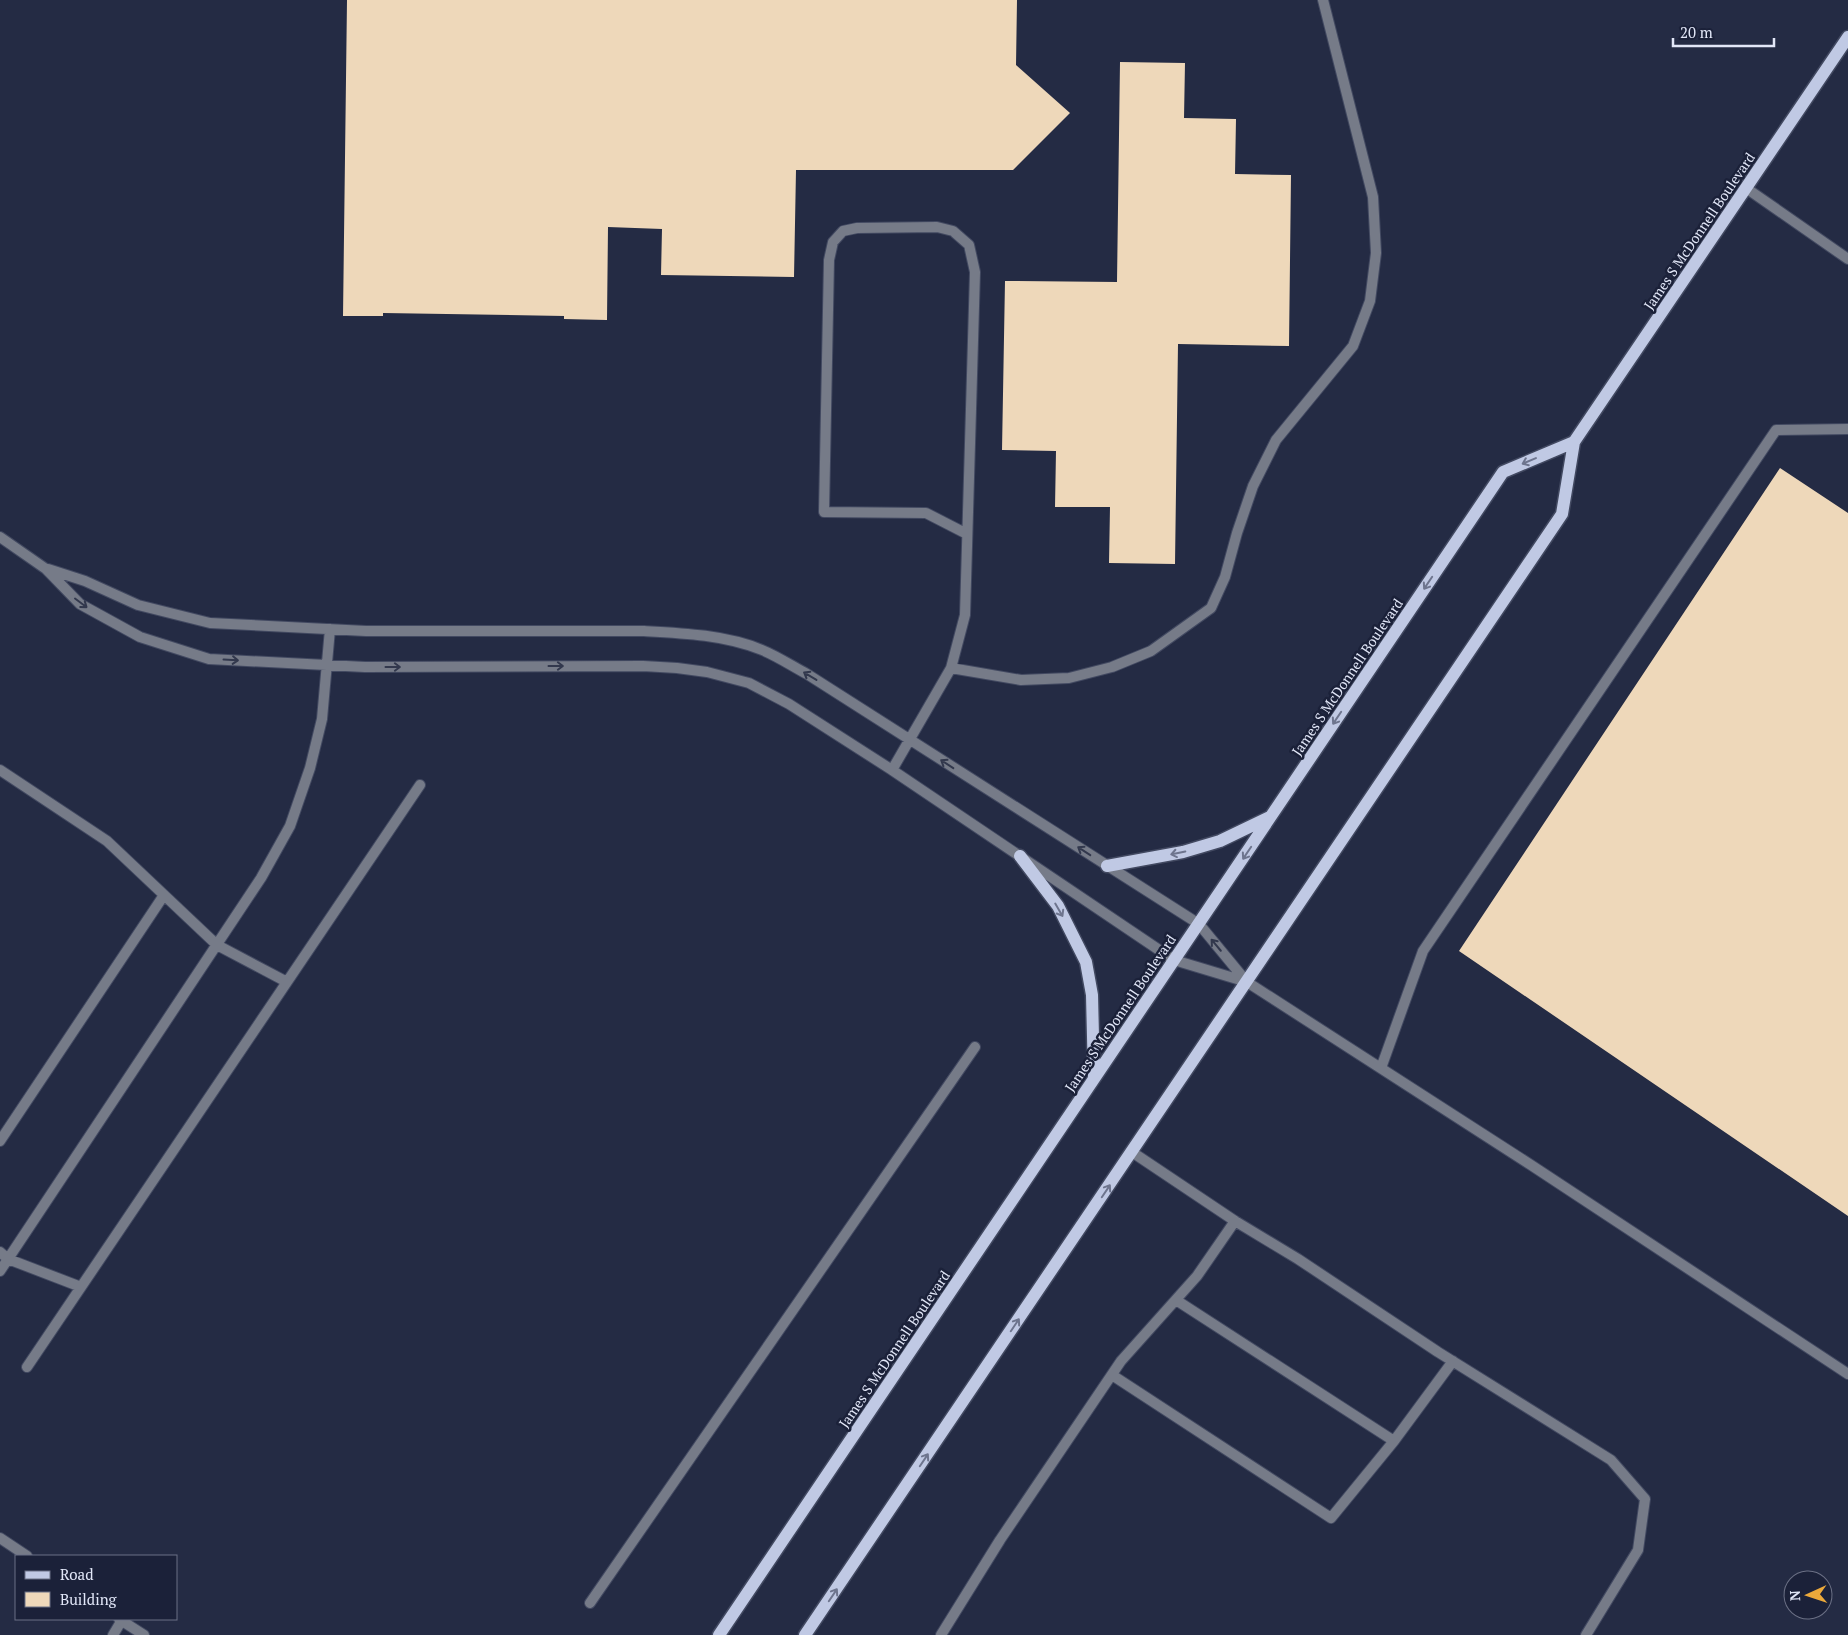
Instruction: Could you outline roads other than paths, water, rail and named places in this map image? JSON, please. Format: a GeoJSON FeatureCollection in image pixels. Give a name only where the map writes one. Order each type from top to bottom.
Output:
{"type":"FeatureCollection","features":[{"type":"Feature","properties":{"kind":"main road","name":"James S McDonnell Boulevard"},"geometry":{"type":"LineString","coordinates":[[805,1635],[1562,514],[1574,442],[1848,36]]}},
{"type":"Feature","properties":{"kind":"main road","name":"James S McDonnell Boulevard"},"geometry":{"type":"LineString","coordinates":[[719,1635],[1504,472],[1574,442]]}},
{"type":"Feature","properties":{"kind":"main road"},"geometry":{"type":"LineString","coordinates":[[1107,866],[1183,852],[1220,841],[1272,815]]}},
{"type":"Feature","properties":{"kind":"main road"},"geometry":{"type":"LineString","coordinates":[[1020,856],[1058,906],[1086,962],[1092,995],[1094,1078]]}},
{"type":"Feature","properties":{"kind":"street"},"geometry":{"type":"LineString","coordinates":[[951,668],[1021,680],[1069,678],[1112,667],[1151,651],[1210,608],[1225,577],[1253,486],[1276,440],[1353,346],[1370,301],[1376,253],[1373,197],[1323,0]]}},
{"type":"Feature","properties":{"kind":"street"},"geometry":{"type":"LineString","coordinates":[[1746,188],[1848,258]]}},
{"type":"Feature","properties":{"kind":"street"},"geometry":{"type":"LineString","coordinates":[[892,770],[951,668],[965,616],[975,272],[969,245],[953,231],[937,227],[857,228],[843,231],[833,242],[829,260],[824,512],[926,513],[967,534]]}},
{"type":"Feature","properties":{"kind":"street"},"geometry":{"type":"LineString","coordinates":[[1381,1068],[1423,951],[1776,430],[1848,429]]}},
{"type":"Feature","properties":{"kind":"street"},"geometry":{"type":"LineString","coordinates":[[0,537],[46,569],[80,604],[140,637],[209,659],[365,667],[643,666],[707,672],[749,683],[788,704],[892,770],[1174,960],[1247,982],[1531,1165],[1848,1374]]}},
{"type":"Feature","properties":{"kind":"street"},"geometry":{"type":"LineString","coordinates":[[46,569],[84,580],[138,605],[210,623],[366,631],[681,632],[714,637],[762,650],[806,674],[1199,924],[1247,982]]}},
{"type":"Feature","properties":{"kind":"street"},"geometry":{"type":"LineString","coordinates":[[0,1271],[4,1255],[217,945],[261,878],[290,826],[312,760],[322,719],[330,630]]}},
{"type":"Feature","properties":{"kind":"street"},"geometry":{"type":"LineString","coordinates":[[0,770],[107,841],[217,945],[287,982]]}},
{"type":"Feature","properties":{"kind":"street"},"geometry":{"type":"LineString","coordinates":[[27,1367],[420,785]]}},
{"type":"Feature","properties":{"kind":"street"},"geometry":{"type":"LineString","coordinates":[[0,1141],[164,894]]}},
{"type":"Feature","properties":{"kind":"street"},"geometry":{"type":"LineString","coordinates":[[590,1603],[975,1047]]}},
{"type":"Feature","properties":{"kind":"street"},"geometry":{"type":"LineString","coordinates":[[1132,1152],[1235,1221],[1298,1259],[1453,1361],[1611,1460],[1645,1499],[1638,1550],[1586,1635]]}},
{"type":"Feature","properties":{"kind":"street"},"geometry":{"type":"LineString","coordinates":[[941,1635],[1000,1540],[1121,1361],[1197,1276],[1235,1221]]}},
{"type":"Feature","properties":{"kind":"street"},"geometry":{"type":"LineString","coordinates":[[4,1255],[81,1287]]}},
{"type":"Feature","properties":{"kind":"street"},"geometry":{"type":"LineString","coordinates":[[1176,1300],[1394,1440]]}},
{"type":"Feature","properties":{"kind":"street"},"geometry":{"type":"LineString","coordinates":[[1112,1375],[1331,1518],[1394,1440],[1453,1361]]}},
{"type":"Feature","properties":{"kind":"street"},"geometry":{"type":"LineString","coordinates":[[0,1538],[25,1555]]}},
{"type":"Feature","properties":{"kind":"street"},"geometry":{"type":"LineString","coordinates":[[113,1635],[120,1620],[144,1635]]}}]}
